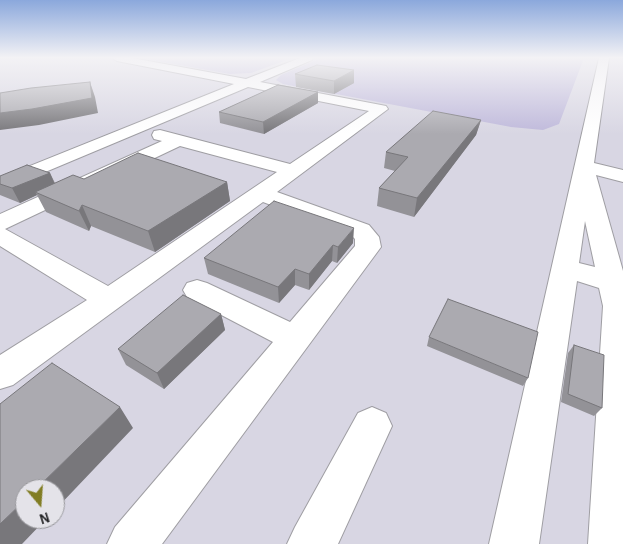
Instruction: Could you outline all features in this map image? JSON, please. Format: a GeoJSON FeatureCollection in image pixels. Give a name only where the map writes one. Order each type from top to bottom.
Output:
{"type":"FeatureCollection","features":[{"type":"Feature","properties":{"kind":"street"},"geometry":{"type":"LineString","coordinates":[[0,185],[246,83]]}},
{"type":"Feature","properties":{"kind":"street"},"geometry":{"type":"LineString","coordinates":[[0,374],[381,109],[249,83]]}},
{"type":"Feature","properties":{"kind":"street"},"geometry":{"type":"LineString","coordinates":[[514,544],[584,167],[603,83]]}},
{"type":"Feature","properties":{"kind":"street"},"geometry":{"type":"LineString","coordinates":[[138,128],[294,171]]}},
{"type":"Feature","properties":{"kind":"street"},"geometry":{"type":"LineString","coordinates":[[0,222],[178,140]]}},
{"type":"Feature","properties":{"kind":"street"},"geometry":{"type":"LineString","coordinates":[[584,167],[623,176]]}},
{"type":"Feature","properties":{"kind":"street"},"geometry":{"type":"LineString","coordinates":[[584,167],[618,284],[613,544]]}},
{"type":"Feature","properties":{"kind":"street"},"geometry":{"type":"LineString","coordinates":[[132,544],[368,247],[368,237],[360,230],[261,194]]}},
{"type":"Feature","properties":{"kind":"street"},"geometry":{"type":"LineString","coordinates":[[0,235],[109,300]]}},
{"type":"Feature","properties":{"kind":"street"},"geometry":{"type":"LineString","coordinates":[[565,268],[618,284]]}},
{"type":"Feature","properties":{"kind":"street"},"geometry":{"type":"LineString","coordinates":[[197,290],[296,339]]}},
{"type":"Feature","properties":{"kind":"street"},"geometry":{"type":"LineString","coordinates":[[312,544],[372,426]]}},
{"type":"Feature","properties":{"kind":"shaded area"},"geometry":{"type":"Polygon","coordinates":[[[0,83],[623,83],[623,544],[0,544],[0,83]]]}},
{"type":"Feature","properties":{"kind":"shaded area"},"geometry":{"type":"Polygon","coordinates":[[[574,83],[559,124],[543,130],[511,127],[283,84],[574,83]]]}},
{"type":"Feature","properties":{"kind":"building"},"geometry":{"type":"Polygon","coordinates":[[[90,83],[92,98],[0,113],[0,93],[31,88],[90,83]]]}},
{"type":"Feature","properties":{"kind":"building"},"geometry":{"type":"Polygon","coordinates":[[[278,85],[318,92],[263,122],[219,112],[278,85]]]}},
{"type":"Feature","properties":{"kind":"building"},"geometry":{"type":"Polygon","coordinates":[[[433,111],[481,120],[417,198],[379,188],[408,157],[386,152],[433,111]]]}},
{"type":"Feature","properties":{"kind":"building"},"geometry":{"type":"Polygon","coordinates":[[[138,153],[227,182],[148,231],[82,205],[79,211],[35,192],[73,175],[84,179],[138,153]]]}},
{"type":"Feature","properties":{"kind":"building"},"geometry":{"type":"Polygon","coordinates":[[[27,165],[50,173],[12,188],[0,184],[0,176],[27,165]]]}},
{"type":"Feature","properties":{"kind":"building"},"geometry":{"type":"Polygon","coordinates":[[[274,201],[354,228],[338,247],[333,245],[309,274],[295,269],[278,287],[204,258],[274,201]]]}},
{"type":"Feature","properties":{"kind":"building"},"geometry":{"type":"Polygon","coordinates":[[[183,295],[221,314],[157,373],[118,349],[183,295]]]}},
{"type":"Feature","properties":{"kind":"building"},"geometry":{"type":"Polygon","coordinates":[[[448,299],[538,332],[528,378],[429,337],[448,299]]]}},
{"type":"Feature","properties":{"kind":"building"},"geometry":{"type":"Polygon","coordinates":[[[574,345],[604,355],[602,408],[568,394],[574,345]]]}},
{"type":"Feature","properties":{"kind":"building"},"geometry":{"type":"Polygon","coordinates":[[[52,363],[120,407],[46,479],[15,479],[15,510],[0,524],[0,404],[52,363]]]}}]}
